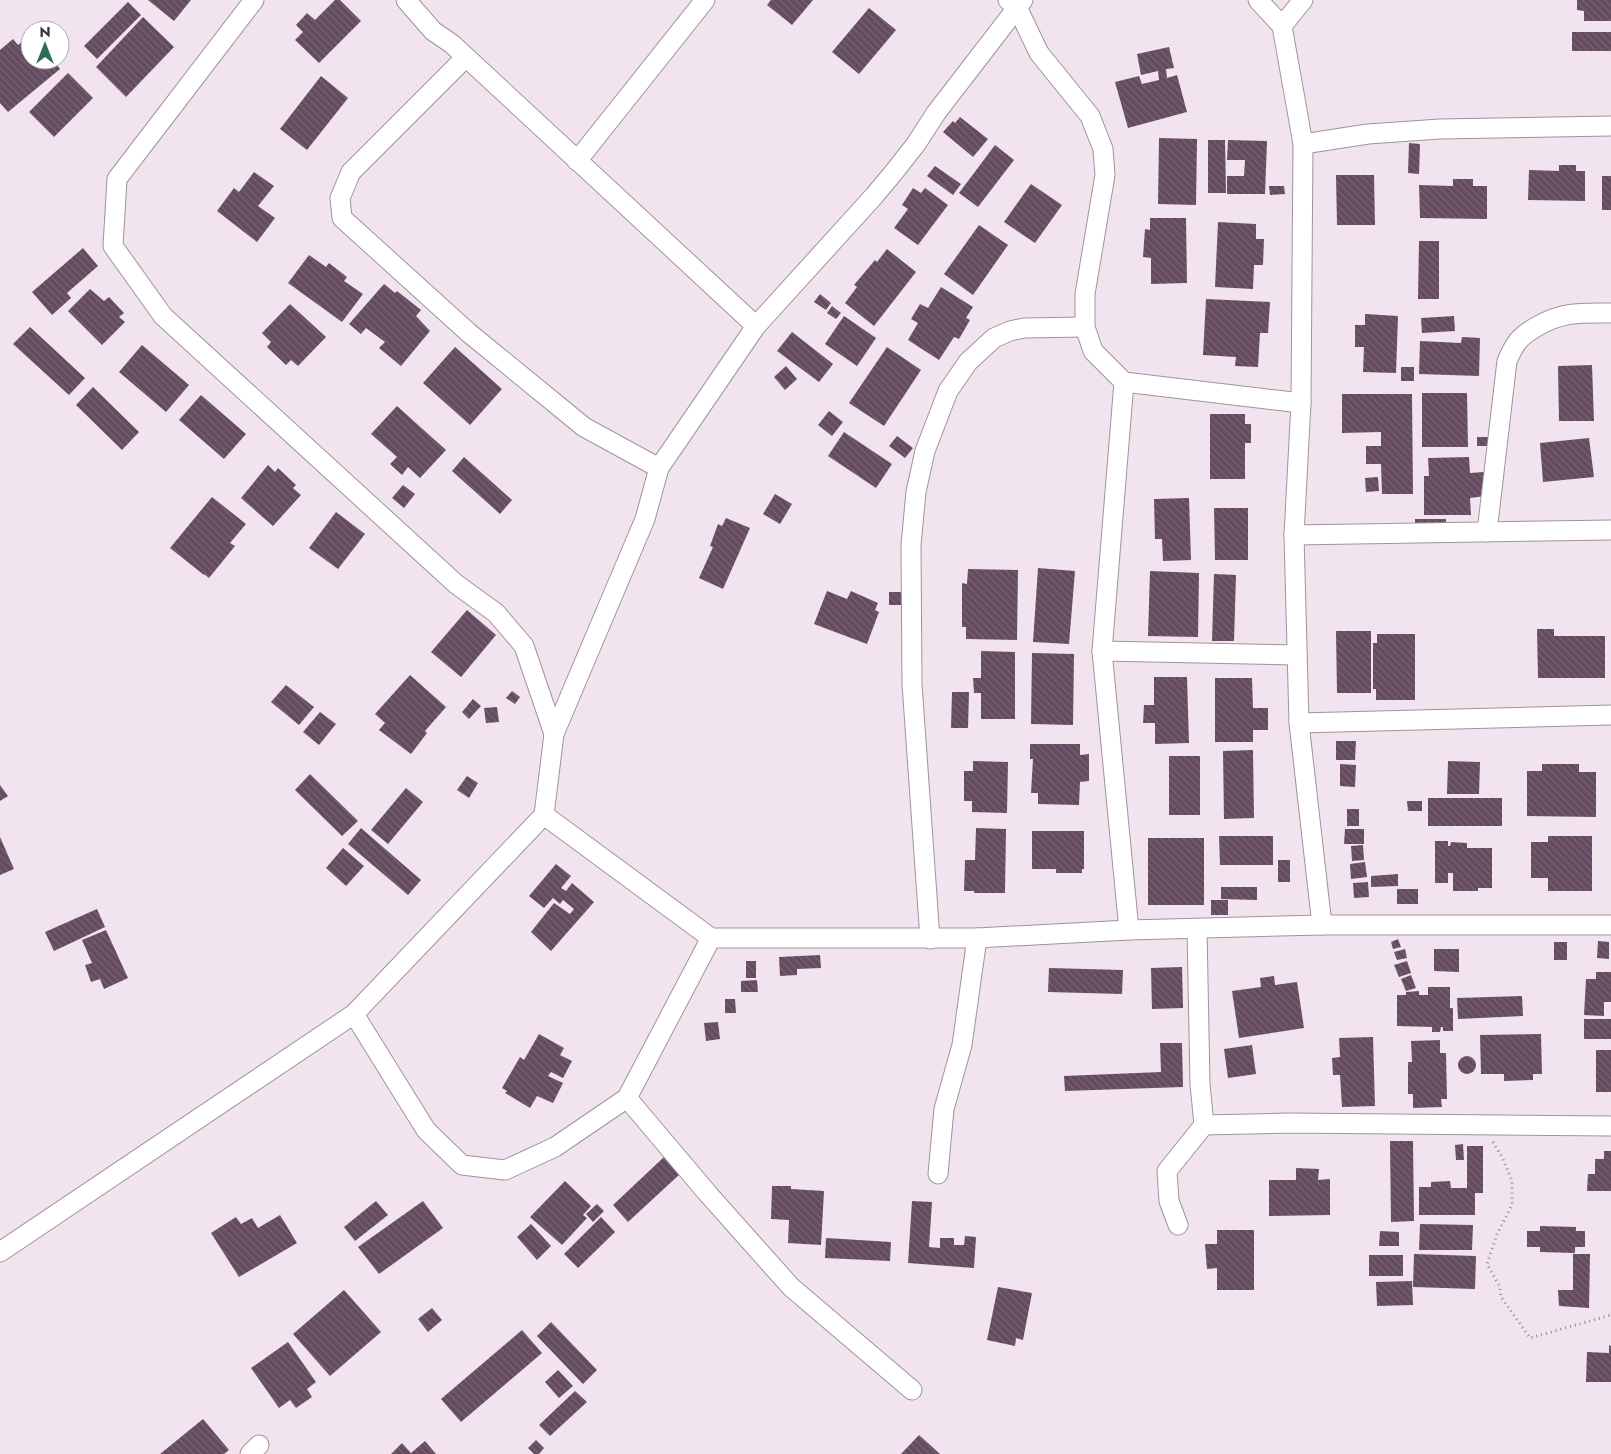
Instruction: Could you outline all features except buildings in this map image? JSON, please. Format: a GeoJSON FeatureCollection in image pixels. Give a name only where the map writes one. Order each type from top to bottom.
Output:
{"type":"FeatureCollection","features":[{"type":"Feature","properties":{"kind":"street"},"geometry":{"type":"LineString","coordinates":[[254,0],[117,178],[113,246],[163,316],[456,584],[496,613],[524,646],[554,734]]}},
{"type":"Feature","properties":{"kind":"street"},"geometry":{"type":"LineString","coordinates":[[406,0],[432,31],[452,44],[756,326]]}},
{"type":"Feature","properties":{"kind":"street"},"geometry":{"type":"LineString","coordinates":[[577,161],[705,0]]}},
{"type":"Feature","properties":{"kind":"street"},"geometry":{"type":"LineString","coordinates":[[1258,0],[1282,26],[1303,144],[1301,403],[1294,535],[1299,723],[1322,924]]}},
{"type":"Feature","properties":{"kind":"street"},"geometry":{"type":"LineString","coordinates":[[1282,26],[1303,0]]}},
{"type":"Feature","properties":{"kind":"street"},"geometry":{"type":"LineString","coordinates":[[0,1252],[354,1014],[544,815],[554,734],[645,519],[659,468],[756,326],[889,178],[916,144],[1016,2],[1039,53],[1090,116],[1103,149],[1105,175],[1085,294],[1084,327],[1093,351],[1124,382],[1301,403]]}},
{"type":"Feature","properties":{"kind":"street"},"geometry":{"type":"LineString","coordinates":[[465,58],[351,172],[340,198],[342,218],[470,332],[584,427],[659,468]]}},
{"type":"Feature","properties":{"kind":"street"},"geometry":{"type":"LineString","coordinates":[[1303,144],[1368,134],[1440,129],[1611,126]]}},
{"type":"Feature","properties":{"kind":"street"},"geometry":{"type":"LineString","coordinates":[[1487,532],[1507,361],[1514,345],[1523,335],[1549,319],[1562,314],[1611,313]]}},
{"type":"Feature","properties":{"kind":"street"},"geometry":{"type":"LineString","coordinates":[[930,939],[912,684],[911,545],[916,492],[925,451],[948,391],[968,362],[994,338],[1010,331],[1024,328],[1084,327]]}},
{"type":"Feature","properties":{"kind":"street"},"geometry":{"type":"LineString","coordinates":[[1124,382],[1102,651],[1129,930]]}},
{"type":"Feature","properties":{"kind":"street"},"geometry":{"type":"LineString","coordinates":[[1294,535],[1611,530]]}},
{"type":"Feature","properties":{"kind":"street"},"geometry":{"type":"LineString","coordinates":[[1102,651],[1297,655]]}},
{"type":"Feature","properties":{"kind":"street"},"geometry":{"type":"LineString","coordinates":[[1299,723],[1611,715]]}},
{"type":"Feature","properties":{"kind":"street"},"geometry":{"type":"LineString","coordinates":[[544,815],[711,938],[977,938],[1129,930],[1322,924],[1611,924]]}},
{"type":"Feature","properties":{"kind":"street"},"geometry":{"type":"LineString","coordinates":[[1178,1225],[1169,1202],[1166,1171],[1204,1125],[1200,1084],[1197,929]]}},
{"type":"Feature","properties":{"kind":"street"},"geometry":{"type":"LineString","coordinates":[[354,1014],[426,1130],[462,1165],[506,1170],[555,1148],[627,1098],[711,938]]}},
{"type":"Feature","properties":{"kind":"street"},"geometry":{"type":"LineString","coordinates":[[938,1174],[944,1109],[962,1045],[977,938]]}},
{"type":"Feature","properties":{"kind":"street"},"geometry":{"type":"LineString","coordinates":[[627,1098],[709,1195],[791,1287],[912,1390]]}},
{"type":"Feature","properties":{"kind":"street"},"geometry":{"type":"LineString","coordinates":[[1204,1125],[1288,1123],[1611,1126]]}},
{"type":"Feature","properties":{"kind":"path"},"geometry":{"type":"LineString","coordinates":[[1482,1124],[1502,1157],[1512,1181],[1512,1205],[1497,1234],[1487,1264],[1500,1287],[1501,1297],[1505,1304],[1530,1338],[1611,1315]]}}]}
